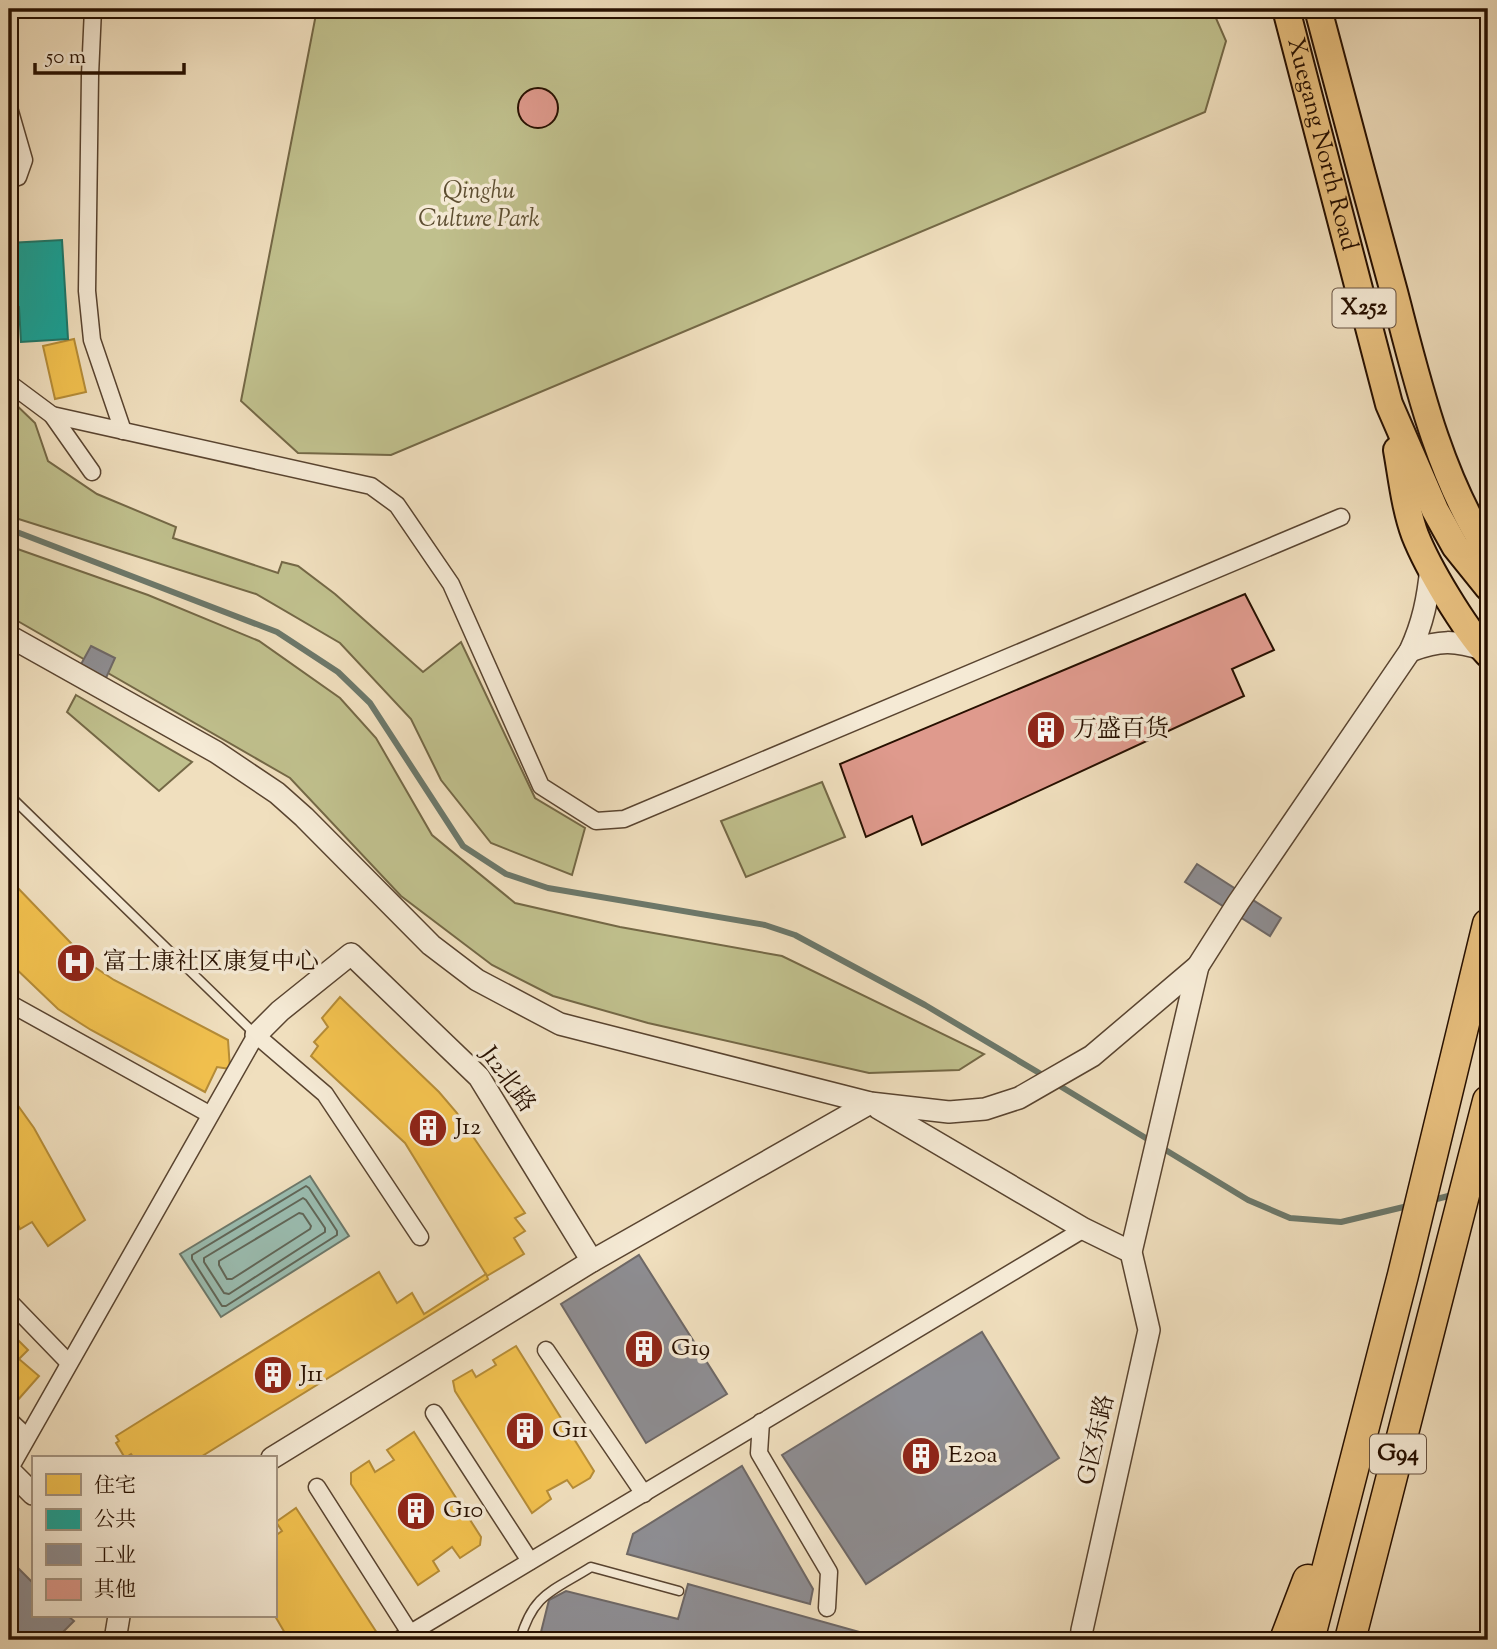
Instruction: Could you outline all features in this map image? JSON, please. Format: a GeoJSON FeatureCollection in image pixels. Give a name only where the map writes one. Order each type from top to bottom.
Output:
{"type":"FeatureCollection","features":[{"type":"Feature","properties":{"kind":"highway","name":"G94"},"geometry":{"type":"LineString","coordinates":[[1309,1640],[1403,1275],[1488,924]]}},
{"type":"Feature","properties":{"kind":"highway","name":"G94"},"geometry":{"type":"LineString","coordinates":[[1350,1640],[1488,1101]]}},
{"type":"Feature","properties":{"kind":"highway"},"geometry":{"type":"LineString","coordinates":[[1285,1640],[1358,1449]]}},
{"type":"Feature","properties":{"kind":"highway"},"geometry":{"type":"LineString","coordinates":[[1365,1640],[1397,1458]]}},
{"type":"Feature","properties":{"kind":"main road","name":"Xuegang North Road"},"geometry":{"type":"LineString","coordinates":[[1286,9],[1389,404],[1435,510],[1455,546],[1488,587]]}},
{"type":"Feature","properties":{"kind":"main road","name":"Xuegang North Road"},"geometry":{"type":"LineString","coordinates":[[1318,9],[1422,398],[1457,493],[1488,551]]}},
{"type":"Feature","properties":{"kind":"main road"},"geometry":{"type":"LineString","coordinates":[[1389,404],[1415,534],[1431,567],[1486,652]]}},
{"type":"Feature","properties":{"kind":"main road"},"geometry":{"type":"LineString","coordinates":[[1457,493],[1488,528]]}},
{"type":"Feature","properties":{"kind":"street"},"geometry":{"type":"LineString","coordinates":[[93,9],[87,291],[92,340],[123,431]]}},
{"type":"Feature","properties":{"kind":"street"},"geometry":{"type":"LineString","coordinates":[[9,107],[24,160],[18,177],[9,180]]}},
{"type":"Feature","properties":{"kind":"street"},"geometry":{"type":"LineString","coordinates":[[9,383],[52,415],[92,472]]}},
{"type":"Feature","properties":{"kind":"street"},"geometry":{"type":"LineString","coordinates":[[52,415],[371,486],[397,505],[451,584],[541,786],[596,821],[624,819],[1341,516]]}},
{"type":"Feature","properties":{"kind":"street"},"geometry":{"type":"LineString","coordinates":[[9,636],[18,649],[215,752],[277,793],[431,945],[477,980],[560,1024],[870,1103],[949,1112],[985,1109],[1019,1098],[1092,1056],[1198,966],[1410,651],[1422,626],[1431,567]]}},
{"type":"Feature","properties":{"kind":"street"},"geometry":{"type":"LineString","coordinates":[[1410,651],[1435,642],[1460,642],[1486,652]]}},
{"type":"Feature","properties":{"kind":"street","name":"J12北路"},"geometry":{"type":"LineString","coordinates":[[256,1035],[351,954],[479,1077],[592,1261]]}},
{"type":"Feature","properties":{"kind":"street"},"geometry":{"type":"LineString","coordinates":[[870,1103],[1084,1229],[1132,1252],[1198,966]]}},
{"type":"Feature","properties":{"kind":"street"},"geometry":{"type":"LineString","coordinates":[[9,1003],[209,1114]]}},
{"type":"Feature","properties":{"kind":"street"},"geometry":{"type":"LineString","coordinates":[[32,1493],[9,1470],[256,1035],[325,1094],[420,1237]]}},
{"type":"Feature","properties":{"kind":"street"},"geometry":{"type":"LineString","coordinates":[[275,1456],[592,1261],[870,1103]]}},
{"type":"Feature","properties":{"kind":"street"},"geometry":{"type":"LineString","coordinates":[[317,1487],[404,1637],[1084,1229]]}},
{"type":"Feature","properties":{"kind":"street","name":"G区东路"},"geometry":{"type":"LineString","coordinates":[[1081,1640],[1149,1330],[1132,1252]]}},
{"type":"Feature","properties":{"kind":"street"},"geometry":{"type":"LineString","coordinates":[[9,1301],[69,1363]]}},
{"type":"Feature","properties":{"kind":"street"},"geometry":{"type":"LineString","coordinates":[[547,1350],[644,1494]]}},
{"type":"Feature","properties":{"kind":"street"},"geometry":{"type":"LineString","coordinates":[[434,1413],[530,1561]]}},
{"type":"Feature","properties":{"kind":"street"},"geometry":{"type":"LineString","coordinates":[[9,1420],[27,1437]]}},
{"type":"Feature","properties":{"kind":"street"},"geometry":{"type":"LineString","coordinates":[[761,1422],[759,1453],[829,1572],[827,1608]]}},
{"type":"Feature","properties":{"kind":"street"},"geometry":{"type":"LineString","coordinates":[[115,1640],[119,1618]]}},
{"type":"Feature","properties":{"kind":"lane"},"geometry":{"type":"LineString","coordinates":[[9,795],[256,1035]]}},
{"type":"Feature","properties":{"kind":"lane"},"geometry":{"type":"LineString","coordinates":[[520,1640],[527,1616],[538,1600],[591,1567],[679,1591]]}},
{"type":"Feature","properties":{"kind":"green space","name":"Qinghu Culture Park"},"geometry":{"type":"Polygon","coordinates":[[[317,9],[1212,9],[1226,41],[1205,112],[391,455],[298,453],[241,401],[317,9]]]}},
{"type":"Feature","properties":{"kind":"green space"},"geometry":{"type":"Polygon","coordinates":[[[9,398],[35,423],[48,461],[97,494],[176,527],[173,538],[278,573],[282,562],[298,566],[335,594],[423,672],[461,642],[535,798],[585,828],[572,875],[491,843],[441,780],[411,719],[340,643],[256,594],[9,516],[9,398]]]}},
{"type":"Feature","properties":{"kind":"green space"},"geometry":{"type":"Polygon","coordinates":[[[9,546],[148,595],[259,641],[340,698],[376,738],[432,835],[515,903],[620,927],[782,956],[984,1054],[959,1070],[869,1073],[648,1023],[553,996],[492,965],[401,896],[290,778],[9,616],[9,546]]]}},
{"type":"Feature","properties":{"kind":"green space"},"geometry":{"type":"Polygon","coordinates":[[[76,695],[192,762],[159,791],[67,712],[76,695]]]}},
{"type":"Feature","properties":{"kind":"green space"},"geometry":{"type":"Polygon","coordinates":[[[822,782],[845,837],[746,877],[721,821],[822,782]]]}},
{"type":"Feature","properties":{"kind":"water"},"geometry":{"type":"Polygon","coordinates":[[[310,1176],[349,1236],[221,1317],[180,1254],[310,1176]]]}},
{"type":"Feature","properties":{"kind":"building: 住宅"},"geometry":{"type":"Polygon","coordinates":[[[74,339],[86,392],[55,399],[43,346],[74,339]]]}},
{"type":"Feature","properties":{"kind":"building: 住宅"},"geometry":{"type":"Polygon","coordinates":[[[15,885],[93,966],[114,980],[228,1040],[230,1069],[217,1067],[205,1092],[58,1009],[9,962],[9,890],[15,885]]]}},
{"type":"Feature","properties":{"kind":"building: 住宅","name":"J12"},"geometry":{"type":"Polygon","coordinates":[[[340,997],[439,1092],[457,1113],[525,1213],[515,1218],[525,1231],[514,1238],[524,1254],[487,1276],[405,1143],[311,1056],[318,1046],[314,1042],[328,1027],[322,1018],[340,997]]]}},
{"type":"Feature","properties":{"kind":"building: 住宅"},"geometry":{"type":"Polygon","coordinates":[[[9,1093],[34,1128],[85,1220],[48,1246],[32,1222],[20,1229],[9,1206],[9,1093]]]}},
{"type":"Feature","properties":{"kind":"building: 住宅","name":"J11"},"geometry":{"type":"Polygon","coordinates":[[[379,1272],[397,1303],[412,1293],[424,1314],[486,1274],[488,1279],[202,1456],[124,1456],[116,1443],[119,1441],[116,1436],[379,1272]]]}},
{"type":"Feature","properties":{"kind":"building: 住宅"},"geometry":{"type":"Polygon","coordinates":[[[9,1331],[28,1350],[19,1359],[39,1376],[9,1410],[9,1331]]]}},
{"type":"Feature","properties":{"kind":"building: 住宅","name":"G11"},"geometry":{"type":"Polygon","coordinates":[[[516,1346],[594,1471],[590,1478],[573,1488],[567,1480],[547,1491],[551,1499],[532,1513],[455,1391],[453,1381],[472,1370],[476,1377],[496,1365],[493,1360],[516,1346]]]}},
{"type":"Feature","properties":{"kind":"building: 住宅","name":"G10"},"geometry":{"type":"Polygon","coordinates":[[[414,1432],[481,1537],[480,1545],[460,1558],[452,1547],[433,1561],[439,1571],[418,1585],[351,1484],[351,1473],[369,1461],[375,1472],[394,1460],[387,1450],[414,1432]]]}},
{"type":"Feature","properties":{"kind":"building: 住宅"},"geometry":{"type":"Polygon","coordinates":[[[296,1508],[377,1633],[366,1640],[289,1640],[276,1618],[276,1535],[282,1531],[276,1522],[296,1508]]]}},
{"type":"Feature","properties":{"kind":"building: 公共"},"geometry":{"type":"Polygon","coordinates":[[[62,240],[68,339],[21,342],[19,307],[9,308],[9,243],[62,240]]]}},
{"type":"Feature","properties":{"kind":"building: 工业"},"geometry":{"type":"Polygon","coordinates":[[[91,646],[115,658],[106,678],[80,666],[91,646]]]}},
{"type":"Feature","properties":{"kind":"building: 工业"},"geometry":{"type":"Polygon","coordinates":[[[1197,864],[1281,918],[1270,936],[1185,882],[1197,864]]]}},
{"type":"Feature","properties":{"kind":"building: 工业","name":"G19"},"geometry":{"type":"Polygon","coordinates":[[[639,1255],[727,1394],[646,1443],[561,1304],[639,1255]]]}},
{"type":"Feature","properties":{"kind":"building: 工业","name":"E20a"},"geometry":{"type":"Polygon","coordinates":[[[982,1332],[1059,1458],[866,1584],[782,1455],[982,1332]]]}},
{"type":"Feature","properties":{"kind":"building: 工业"},"geometry":{"type":"Polygon","coordinates":[[[742,1466],[813,1589],[810,1604],[627,1554],[633,1534],[742,1466]]]}},
{"type":"Feature","properties":{"kind":"building: 工业"},"geometry":{"type":"Polygon","coordinates":[[[9,1559],[32,1582],[32,1618],[70,1618],[74,1621],[55,1640],[9,1640],[9,1559]]]}},
{"type":"Feature","properties":{"kind":"building: 工业"},"geometry":{"type":"Polygon","coordinates":[[[688,1584],[888,1640],[539,1640],[549,1600],[566,1591],[678,1619],[688,1584]]]}},
{"type":"Feature","properties":{"kind":"building: 其他"},"geometry":{"type":"Polygon","coordinates":[[[538,88],[552,94],[558,108],[552,122],[538,128],[524,122],[518,108],[524,94],[538,88]]]}},
{"type":"Feature","properties":{"kind":"building: 其他","name":"万盛百货"},"geometry":{"type":"Polygon","coordinates":[[[1245,594],[1274,650],[1232,669],[1244,696],[922,845],[912,816],[866,837],[840,764],[1245,594]]]}},
{"type":"Feature","properties":{"kind":"waterway"},"geometry":{"type":"LineString","coordinates":[[9,529],[277,632],[338,672],[370,703],[463,846],[506,874],[548,888],[765,925],[795,935],[925,1005],[1046,1077]]}},
{"type":"Feature","properties":{"kind":"waterway"},"geometry":{"type":"LineString","coordinates":[[1055,1083],[1248,1200],[1290,1218],[1341,1222],[1412,1205]]}},
{"type":"Feature","properties":{"kind":"waterway"},"geometry":{"type":"LineString","coordinates":[[1473,1190],[1488,1186]]}},
{"type":"Feature","properties":{"kind":"waterway"},"geometry":{"type":"LineString","coordinates":[[1429,1201],[1456,1194]]}},
{"type":"Feature","properties":{"kind":"place","name":"万盛百货"},"geometry":{"type":"Point","coordinates":[1046,730]}},
{"type":"Feature","properties":{"kind":"place","name":"富士康社区康复中心"},"geometry":{"type":"Point","coordinates":[76,963]}},
{"type":"Feature","properties":{"kind":"place","name":"J12"},"geometry":{"type":"Point","coordinates":[428,1128]}},
{"type":"Feature","properties":{"kind":"place","name":"G19"},"geometry":{"type":"Point","coordinates":[644,1349]}},
{"type":"Feature","properties":{"kind":"place","name":"J11"},"geometry":{"type":"Point","coordinates":[273,1375]}},
{"type":"Feature","properties":{"kind":"place","name":"G11"},"geometry":{"type":"Point","coordinates":[525,1431]}},
{"type":"Feature","properties":{"kind":"place","name":"E20a"},"geometry":{"type":"Point","coordinates":[921,1456]}},
{"type":"Feature","properties":{"kind":"place","name":"G10"},"geometry":{"type":"Point","coordinates":[416,1511]}}]}
